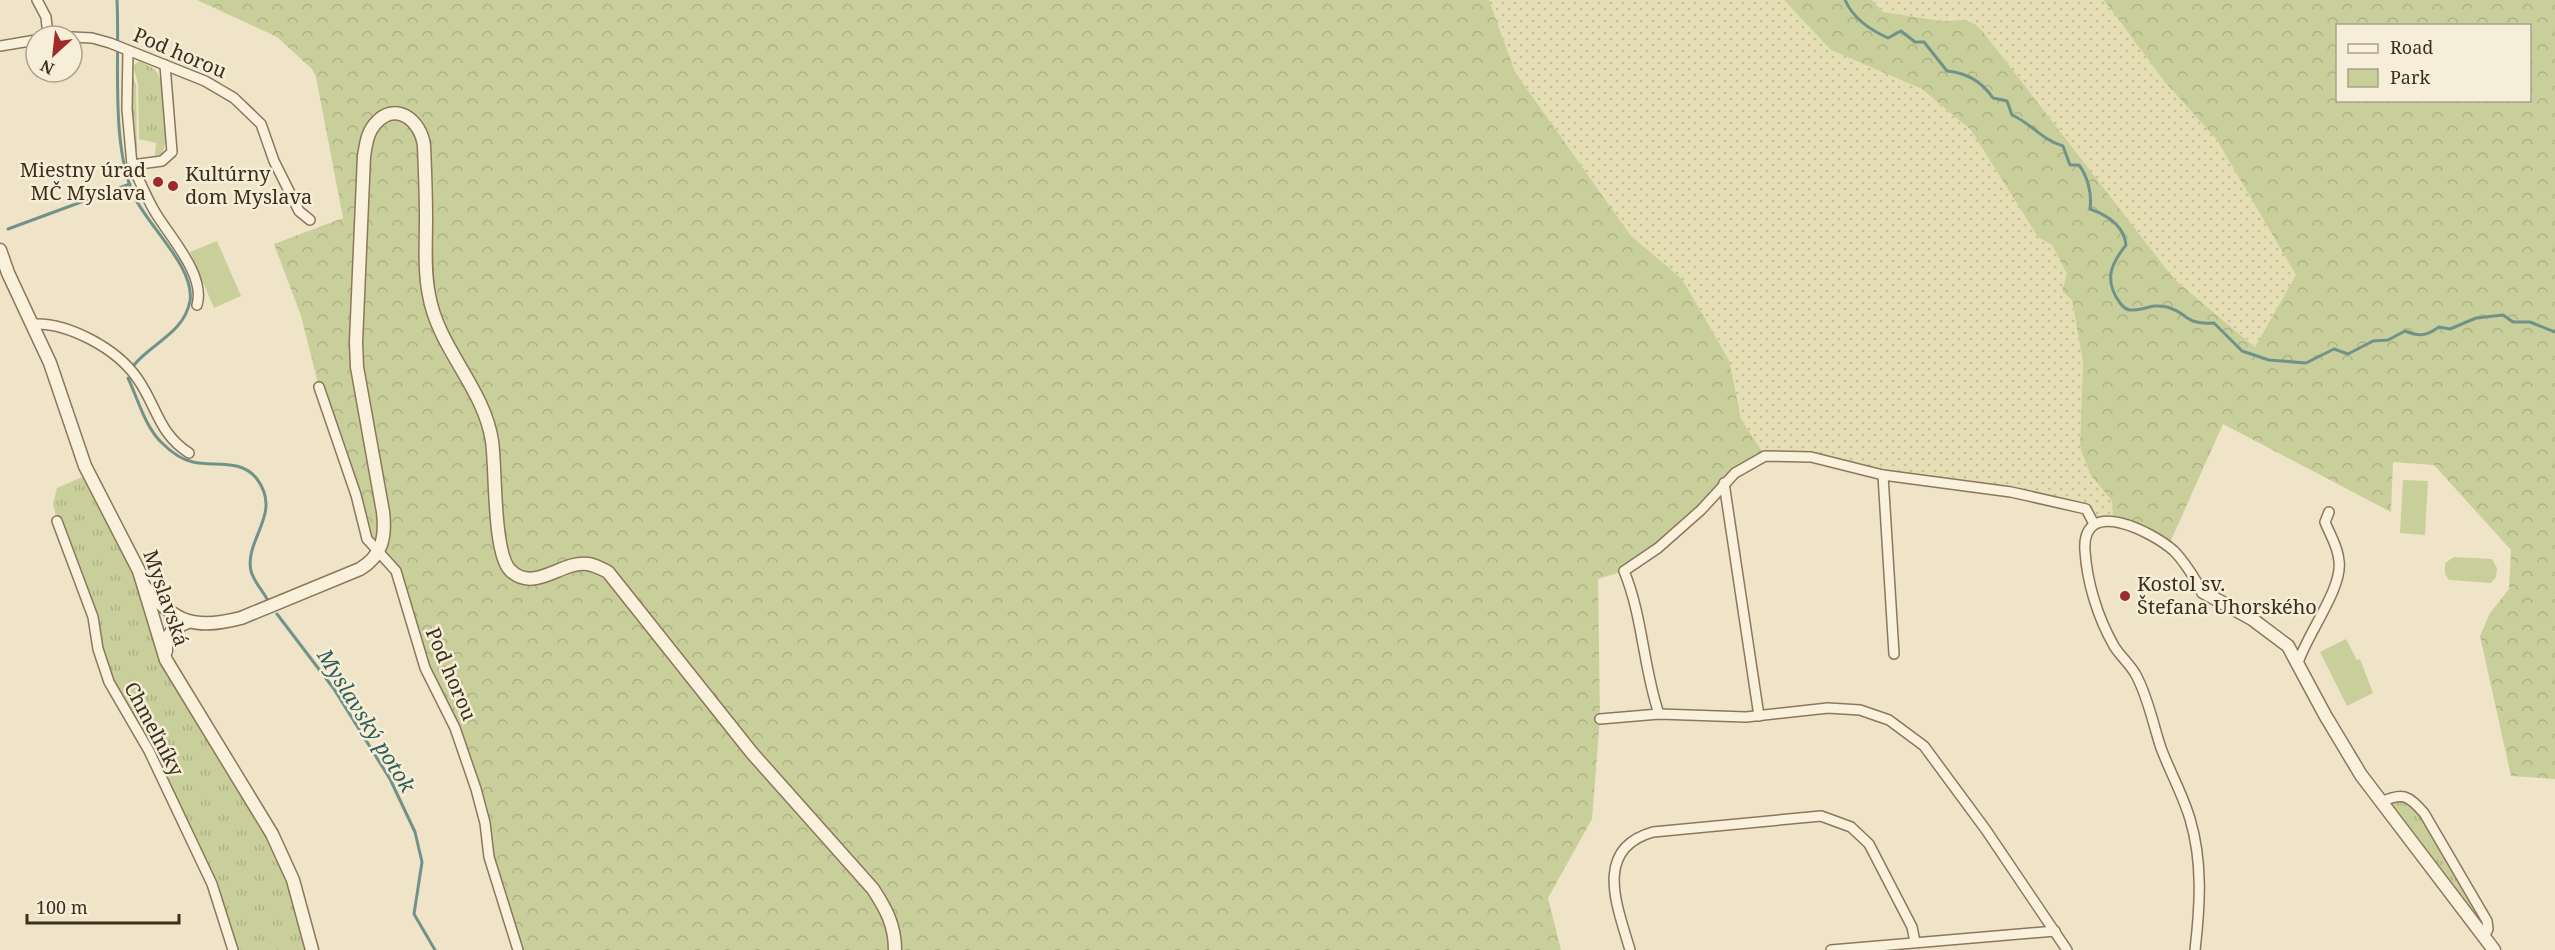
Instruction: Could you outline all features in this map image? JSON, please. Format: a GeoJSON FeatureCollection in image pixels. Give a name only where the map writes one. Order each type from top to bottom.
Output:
{"type":"FeatureCollection","features":[{"type":"Feature","properties":{"kind":"street"},"geometry":{"type":"LineString","coordinates":[[37,0],[46,17],[47,24]]}},
{"type":"Feature","properties":{"kind":"street","name":"Pod horou"},"geometry":{"type":"LineString","coordinates":[[84,38],[110,43],[227,92],[261,124],[274,161],[299,210],[310,220]]}},
{"type":"Feature","properties":{"kind":"street"},"geometry":{"type":"LineString","coordinates":[[0,46],[24,42]]}},
{"type":"Feature","properties":{"kind":"street"},"geometry":{"type":"LineString","coordinates":[[126,50],[127,109],[132,165],[148,200],[185,256],[198,292],[197,305]]}},
{"type":"Feature","properties":{"kind":"street"},"geometry":{"type":"LineString","coordinates":[[132,165],[162,161],[172,152],[165,65]]}},
{"type":"Feature","properties":{"kind":"street"},"geometry":{"type":"LineString","coordinates":[[144,586],[165,609],[188,622],[210,625],[241,618],[360,569],[371,562],[380,550],[385,527],[357,367],[357,308],[365,146],[376,122],[394,114],[410,117],[419,126],[423,135],[429,298],[444,335],[488,420],[492,440],[500,543],[506,564],[515,574],[530,578],[546,576],[587,563],[609,572],[746,745],[873,889],[886,909],[895,932],[895,950]]}},
{"type":"Feature","properties":{"kind":"street","name":"Myslavská"},"geometry":{"type":"LineString","coordinates":[[0,250],[4,275],[33,324],[50,363],[85,466],[114,520],[144,586],[166,660],[272,834],[293,880],[312,950]]}},
{"type":"Feature","properties":{"kind":"street"},"geometry":{"type":"LineString","coordinates":[[33,324],[48,323],[70,328],[87,336],[112,355],[136,375],[162,428],[179,447],[189,453]]}},
{"type":"Feature","properties":{"kind":"street","name":"Pod horou"},"geometry":{"type":"LineString","coordinates":[[319,387],[356,495],[361,523],[367,539],[380,550],[396,571],[425,668],[455,728],[476,789],[485,824],[489,857],[518,950]]}},
{"type":"Feature","properties":{"kind":"street"},"geometry":{"type":"LineString","coordinates":[[1659,714],[1650,688],[1637,610],[1624,571],[1658,548],[1701,510],[1724,483],[1746,465],[1765,456],[1811,457],[1884,475],[2011,492],[2086,509],[2094,524]]}},
{"type":"Feature","properties":{"kind":"street"},"geometry":{"type":"LineString","coordinates":[[1884,475],[1894,654]]}},
{"type":"Feature","properties":{"kind":"street"},"geometry":{"type":"LineString","coordinates":[[1724,483],[1760,716]]}},
{"type":"Feature","properties":{"kind":"street"},"geometry":{"type":"LineString","coordinates":[[2298,663],[2309,635],[2336,586],[2340,572],[2336,544],[2325,522],[2329,512]]}},
{"type":"Feature","properties":{"kind":"street"},"geometry":{"type":"LineString","coordinates":[[2195,950],[2200,872],[2190,818],[2136,675],[2115,646],[2092,591],[2084,550],[2086,533],[2094,524],[2105,520],[2124,524],[2154,538],[2173,551],[2203,592],[2274,634],[2288,646],[2361,775],[2494,950]]}},
{"type":"Feature","properties":{"kind":"street","name":"Chmeľníky"},"geometry":{"type":"LineString","coordinates":[[57,521],[90,609],[98,650],[109,682],[149,751],[212,884],[233,950]]}},
{"type":"Feature","properties":{"kind":"street"},"geometry":{"type":"LineString","coordinates":[[166,660],[167,636],[173,629],[188,622]]}},
{"type":"Feature","properties":{"kind":"street"},"geometry":{"type":"LineString","coordinates":[[1600,718],[1659,714],[1760,716],[1828,708],[1860,710],[1889,720],[1914,736],[1924,746],[1986,830],[2067,950]]}},
{"type":"Feature","properties":{"kind":"street"},"geometry":{"type":"LineString","coordinates":[[2381,802],[2395,796],[2404,796],[2413,801],[2424,813],[2487,921],[2488,929],[2484,937]]}},
{"type":"Feature","properties":{"kind":"street"},"geometry":{"type":"LineString","coordinates":[[1630,950],[1613,884],[1618,860],[1636,839],[1653,832],[1807,815],[1842,822],[1859,833],[1869,844],[1900,903],[1916,942]]}},
{"type":"Feature","properties":{"kind":"street"},"geometry":{"type":"LineString","coordinates":[[1831,950],[2055,931]]}},
{"type":"Feature","properties":{"kind":"shaded area"},"geometry":{"type":"Polygon","coordinates":[[[1489,0],[1784,0],[1831,50],[1922,89],[1971,130],[2038,237],[2052,245],[2067,274],[2062,291],[2072,300],[2083,362],[2080,447],[2090,474],[2112,501],[2113,522],[2094,524],[2086,509],[1829,461],[1765,456],[1741,419],[1729,360],[1682,279],[1631,236],[1515,72],[1489,0]]]}},
{"type":"Feature","properties":{"kind":"shaded area"},"geometry":{"type":"Polygon","coordinates":[[[1872,0],[2104,0],[2164,81],[2217,140],[2296,275],[2256,347],[2174,279],[1984,33],[1951,19],[1941,21],[1883,12],[1872,0]]]}},
{"type":"Feature","properties":{"kind":"green space"},"geometry":{"type":"Polygon","coordinates":[[[197,0],[1489,0],[1515,72],[1631,236],[1682,279],[1729,360],[1741,419],[1765,456],[1746,465],[1714,497],[1624,571],[1598,579],[1600,718],[1592,819],[1548,898],[1561,950],[518,950],[512,935],[476,789],[425,668],[396,571],[367,539],[319,387],[301,316],[274,244],[343,218],[316,77],[312,69],[277,37],[197,0]]]}},
{"type":"Feature","properties":{"kind":"green space"},"geometry":{"type":"Polygon","coordinates":[[[1784,0],[1872,0],[1883,12],[1941,21],[1963,20],[1975,24],[2174,279],[2255,347],[2296,275],[2217,140],[2164,81],[2104,0],[2555,0],[2555,779],[2511,776],[2480,636],[2490,613],[2509,589],[2511,550],[2434,465],[2393,462],[2391,512],[2223,424],[2168,547],[2113,522],[2112,501],[2090,474],[2080,447],[2083,362],[2072,300],[2062,291],[2067,274],[2052,245],[2038,237],[1971,130],[1922,89],[1831,50],[1784,0]]]}},
{"type":"Feature","properties":{"kind":"green space"},"geometry":{"type":"Polygon","coordinates":[[[139,61],[154,69],[161,80],[166,129],[164,150],[161,155],[155,156],[156,143],[139,139],[138,83],[133,66],[139,61]]]}},
{"type":"Feature","properties":{"kind":"green space"},"geometry":{"type":"Polygon","coordinates":[[[132,76],[136,85],[137,154],[134,149],[132,76]]]}},
{"type":"Feature","properties":{"kind":"green space"},"geometry":{"type":"Polygon","coordinates":[[[217,241],[241,296],[214,308],[190,252],[217,241]]]}},
{"type":"Feature","properties":{"kind":"green space"},"geometry":{"type":"Polygon","coordinates":[[[89,474],[114,520],[159,640],[272,834],[312,950],[233,950],[212,884],[118,700],[57,521],[53,504],[57,488],[89,474]]]}},
{"type":"Feature","properties":{"kind":"green space"},"geometry":{"type":"Polygon","coordinates":[[[2403,480],[2428,481],[2425,535],[2400,533],[2403,480]]]}},
{"type":"Feature","properties":{"kind":"green space"},"geometry":{"type":"Polygon","coordinates":[[[2454,557],[2492,559],[2497,568],[2496,577],[2491,583],[2449,580],[2445,574],[2445,563],[2454,557]]]}},
{"type":"Feature","properties":{"kind":"green space"},"geometry":{"type":"Polygon","coordinates":[[[2346,639],[2357,660],[2360,659],[2373,693],[2347,706],[2320,652],[2346,639]]]}},
{"type":"Feature","properties":{"kind":"green space"},"geometry":{"type":"Polygon","coordinates":[[[2395,796],[2413,801],[2487,921],[2484,937],[2381,802],[2395,796]]]}},
{"type":"Feature","properties":{"kind":"waterway","name":"Myslavský potok"},"geometry":{"type":"LineString","coordinates":[[117,0],[119,128],[127,177],[135,198],[179,262],[190,288],[190,301],[181,321],[167,337],[134,365]]}},
{"type":"Feature","properties":{"kind":"waterway"},"geometry":{"type":"LineString","coordinates":[[1845,0],[1857,18],[1869,27],[1888,38],[1901,31],[1915,42],[1924,42],[1947,71],[1973,79],[1993,98],[2007,101],[2012,115],[2049,140],[2063,146],[2070,165],[2079,165],[2085,175],[2090,192],[2090,209],[2114,222],[2125,238],[2126,245],[2116,259],[2111,280],[2115,295],[2126,309],[2136,310],[2155,306],[2174,309],[2197,322],[2214,323],[2242,351],[2269,360],[2306,363],[2334,349],[2348,354],[2373,341],[2388,340],[2405,331],[2423,335],[2439,327],[2450,329],[2476,318],[2503,315],[2513,322],[2530,322],[2555,332]]}},
{"type":"Feature","properties":{"kind":"waterway"},"geometry":{"type":"LineString","coordinates":[[8,229],[130,184]]}},
{"type":"Feature","properties":{"kind":"waterway","name":"Myslavský potok"},"geometry":{"type":"LineString","coordinates":[[128,378],[151,429],[169,449],[189,461],[227,464],[243,468],[257,479],[264,492],[266,504],[265,515],[250,559],[251,571],[267,599]]}},
{"type":"Feature","properties":{"kind":"waterway","name":"Myslavský potok"},"geometry":{"type":"LineString","coordinates":[[277,614],[334,689],[390,779],[415,832],[422,862],[414,914],[435,950]]}},
{"type":"Feature","properties":{"kind":"place","name":"Miestny úrad MČ Myslava"},"geometry":{"type":"Point","coordinates":[158,182]}},
{"type":"Feature","properties":{"kind":"place","name":"Kultúrny dom Myslava"},"geometry":{"type":"Point","coordinates":[173,186]}},
{"type":"Feature","properties":{"kind":"place","name":"Kostol sv. Štefana Uhorského"},"geometry":{"type":"Point","coordinates":[2125,596]}}]}
